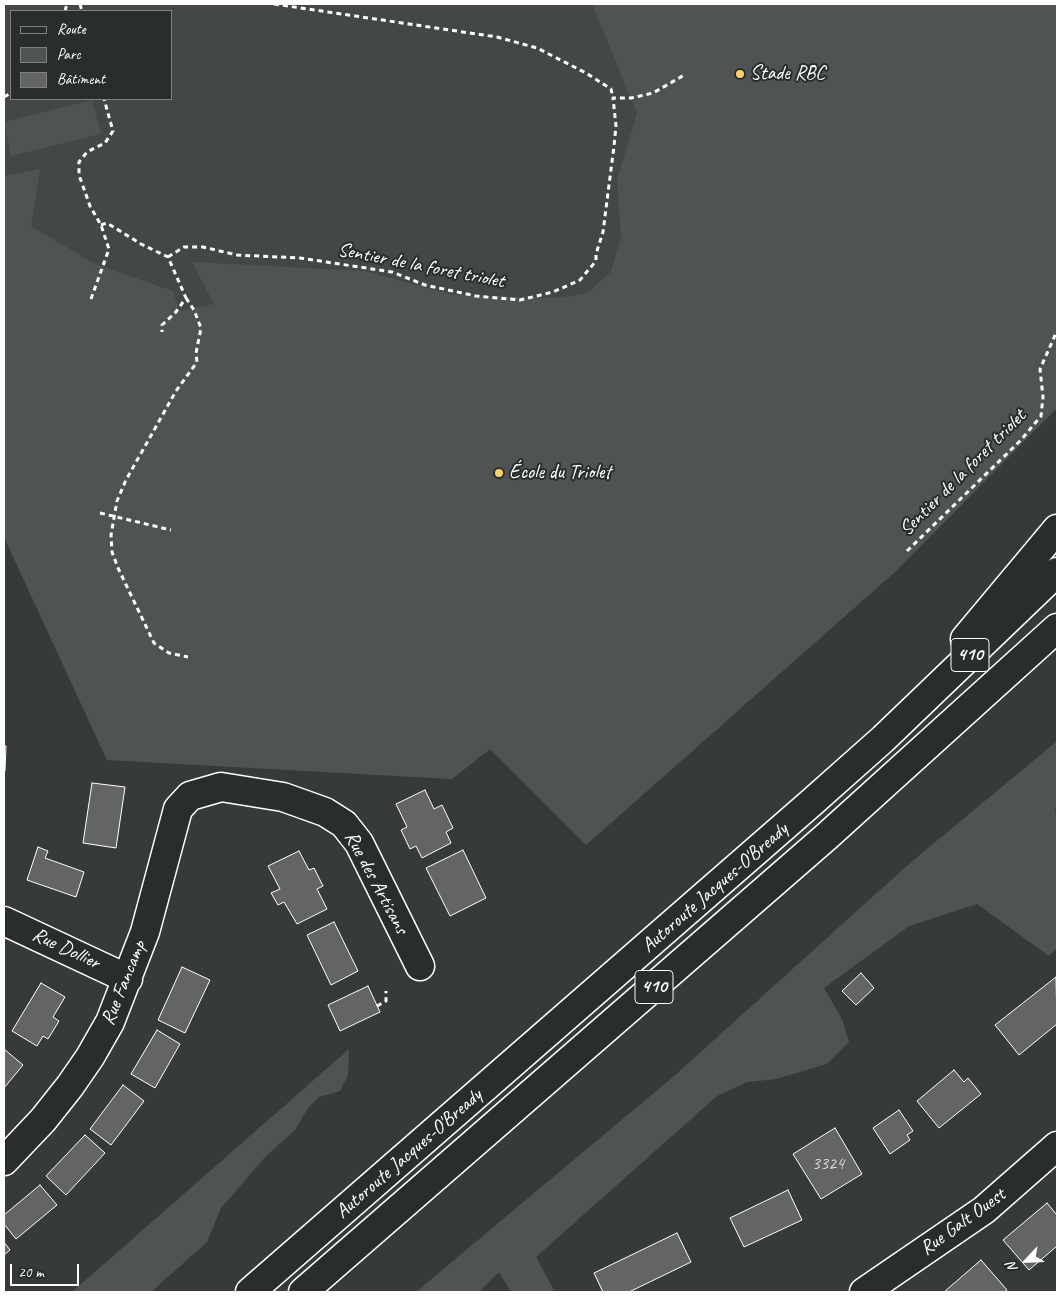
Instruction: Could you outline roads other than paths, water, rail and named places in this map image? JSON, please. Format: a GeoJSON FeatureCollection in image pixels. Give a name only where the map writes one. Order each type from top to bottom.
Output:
{"type":"FeatureCollection","features":[{"type":"Feature","properties":{"kind":"main road"},"geometry":{"type":"LineString","coordinates":[[883,739],[1057,529]]}},
{"type":"Feature","properties":{"kind":"main road","name":"Autoroute Jacques-O'Bready"},"geometry":{"type":"LineString","coordinates":[[250,1292],[883,739],[1057,572]]}},
{"type":"Feature","properties":{"kind":"main road","name":"Autoroute Jacques-O'Bready"},"geometry":{"type":"LineString","coordinates":[[304,1292],[826,837],[1057,628]]}},
{"type":"Feature","properties":{"kind":"main road","name":"Rue des Artisans"},"geometry":{"type":"LineString","coordinates":[[206,791],[221,787],[283,797],[325,812],[344,824],[359,843],[420,966]]}},
{"type":"Feature","properties":{"kind":"main road","name":"Rue Fancamp"},"geometry":{"type":"LineString","coordinates":[[4,1160],[43,1120],[85,1064],[110,1022],[145,932],[178,809],[190,796],[206,791]]}},
{"type":"Feature","properties":{"kind":"main road","name":"Rue Dollier"},"geometry":{"type":"LineString","coordinates":[[4,921],[128,979]]}},
{"type":"Feature","properties":{"kind":"main road","name":"Rue Galt Ouest"},"geometry":{"type":"LineString","coordinates":[[864,1292],[984,1210],[1057,1146]]}},
{"type":"Feature","properties":{"kind":"place","name":"Stade RBC"},"geometry":{"type":"Point","coordinates":[740,74]}},
{"type":"Feature","properties":{"kind":"place","name":"École du Triolet"},"geometry":{"type":"Point","coordinates":[499,473]}}]}
